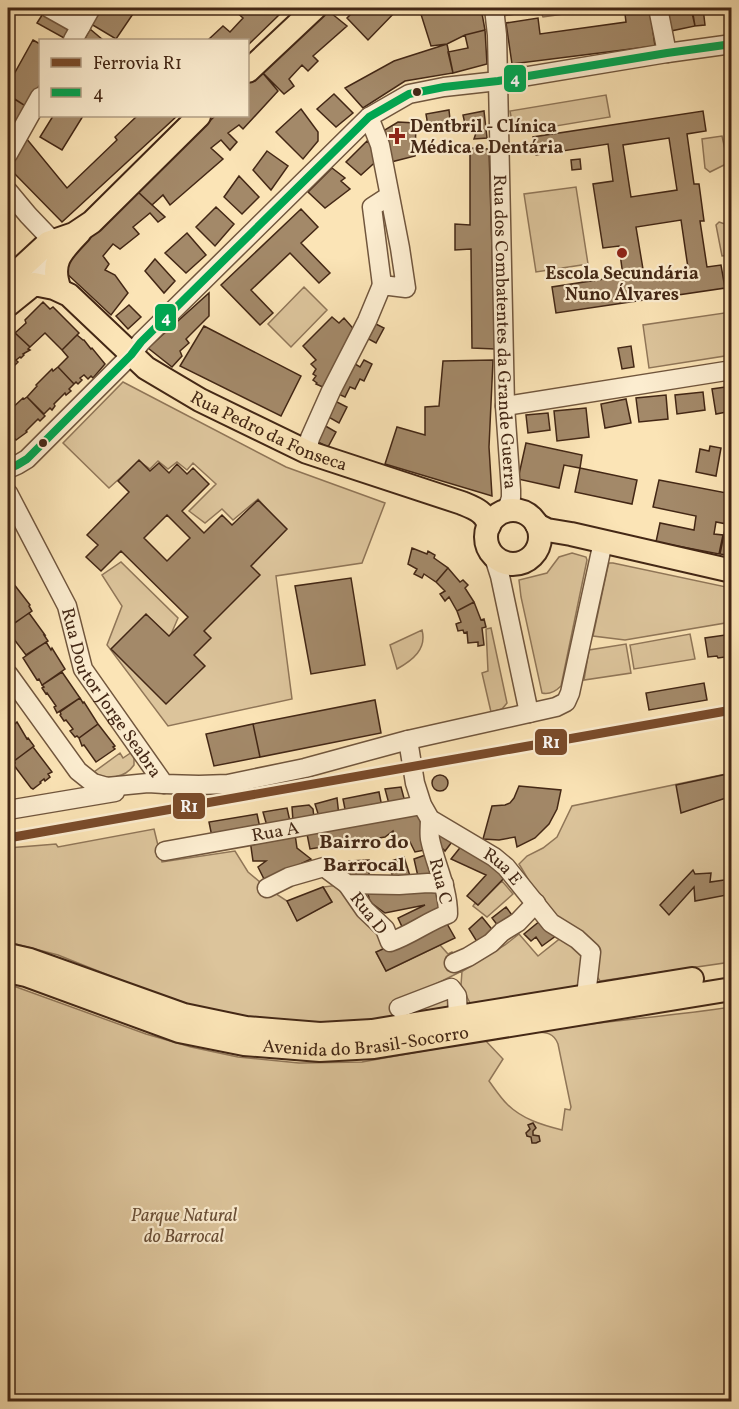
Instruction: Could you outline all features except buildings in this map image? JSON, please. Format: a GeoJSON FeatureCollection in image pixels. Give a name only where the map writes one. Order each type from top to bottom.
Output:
{"type":"FeatureCollection","features":[{"type":"Feature","properties":{"kind":"main road"},"geometry":{"type":"LineString","coordinates":[[249,69],[315,8]]}},
{"type":"Feature","properties":{"kind":"main road"},"geometry":{"type":"LineString","coordinates":[[64,292],[57,280],[57,267],[63,249],[198,117]]}},
{"type":"Feature","properties":{"kind":"main road"},"geometry":{"type":"LineString","coordinates":[[8,305],[16,279],[34,255],[53,237],[74,234],[83,229]]}},
{"type":"Feature","properties":{"kind":"main road"},"geometry":{"type":"LineString","coordinates":[[16,279],[64,292]]}},
{"type":"Feature","properties":{"kind":"main road","name":"Rua Pedro da Fonseca"},"geometry":{"type":"LineString","coordinates":[[64,292],[146,368],[200,400],[307,452],[462,503],[477,509],[484,516],[497,519]]}},
{"type":"Feature","properties":{"kind":"main road"},"geometry":{"type":"LineString","coordinates":[[537,550],[540,533],[537,525],[533,519],[520,511],[497,519],[487,531],[487,543],[493,554],[498,559],[512,564],[527,560],[549,540],[564,534]]}},
{"type":"Feature","properties":{"kind":"main road"},"geometry":{"type":"LineString","coordinates":[[537,525],[547,530],[732,571]]}},
{"type":"Feature","properties":{"kind":"main road","name":"Avenida do Brasil-Socorro"},"geometry":{"type":"LineString","coordinates":[[8,955],[30,960],[184,1015],[246,1028],[320,1034],[372,1031],[732,973]]}},
{"type":"Feature","properties":{"kind":"main road","name":"Avenida do Brasil-Socorro"},"geometry":{"type":"LineString","coordinates":[[8,971],[26,975],[179,1031],[244,1044],[320,1050],[374,1047],[732,988]]}},
{"type":"Feature","properties":{"kind":"street"},"geometry":{"type":"LineString","coordinates":[[49,8],[77,33],[91,8]]}},
{"type":"Feature","properties":{"kind":"street","name":"Rua dos Combatentes da Grande Guerra"},"geometry":{"type":"LineString","coordinates":[[494,8],[497,35],[505,406],[511,490],[511,498],[497,519]]}},
{"type":"Feature","properties":{"kind":"street"},"geometry":{"type":"LineString","coordinates":[[658,8],[667,53]]}},
{"type":"Feature","properties":{"kind":"street"},"geometry":{"type":"LineString","coordinates":[[8,469],[27,459],[131,355],[141,342],[369,117],[409,94],[732,44]]}},
{"type":"Feature","properties":{"kind":"street"},"geometry":{"type":"LineString","coordinates":[[8,154],[39,99]]}},
{"type":"Feature","properties":{"kind":"street"},"geometry":{"type":"LineString","coordinates":[[369,117],[380,145],[406,288],[382,285]]}},
{"type":"Feature","properties":{"kind":"street"},"geometry":{"type":"LineString","coordinates":[[8,190],[28,215],[53,237]]}},
{"type":"Feature","properties":{"kind":"street"},"geometry":{"type":"LineString","coordinates":[[307,452],[310,438],[331,391],[367,321],[382,285],[372,207],[389,196]]}},
{"type":"Feature","properties":{"kind":"street"},"geometry":{"type":"LineString","coordinates":[[505,406],[732,370]]}},
{"type":"Feature","properties":{"kind":"street","name":"Rua Doutor Jorge Seabra"},"geometry":{"type":"LineString","coordinates":[[8,493],[67,606],[83,669],[164,784],[228,784],[305,768],[408,740],[556,707],[566,702],[569,698],[603,542]]}},
{"type":"Feature","properties":{"kind":"street"},"geometry":{"type":"LineString","coordinates":[[493,554],[500,576],[529,713]]}},
{"type":"Feature","properties":{"kind":"street"},"geometry":{"type":"LineString","coordinates":[[8,674],[78,771],[93,783],[107,787],[148,783],[164,784]]}},
{"type":"Feature","properties":{"kind":"street"},"geometry":{"type":"LineString","coordinates":[[408,740],[415,783],[426,812]]}},
{"type":"Feature","properties":{"kind":"street"},"geometry":{"type":"LineString","coordinates":[[14,809],[117,791],[130,785],[140,773],[147,757]]}},
{"type":"Feature","properties":{"kind":"street"},"geometry":{"type":"LineString","coordinates":[[14,809],[29,800],[65,793],[74,784],[78,771]]}},
{"type":"Feature","properties":{"kind":"street","name":"Rua A"},"geometry":{"type":"LineString","coordinates":[[165,851],[426,812]]}},
{"type":"Feature","properties":{"kind":"street","name":"Rua C"},"geometry":{"type":"LineString","coordinates":[[390,942],[448,914],[444,884],[430,837],[426,812]]}},
{"type":"Feature","properties":{"kind":"street","name":"Rua E"},"geometry":{"type":"LineString","coordinates":[[426,812],[506,867],[552,923],[577,939],[591,952],[586,996]]}},
{"type":"Feature","properties":{"kind":"street"},"geometry":{"type":"LineString","coordinates":[[267,888],[289,877],[324,867],[347,884],[444,884]]}},
{"type":"Feature","properties":{"kind":"street","name":"Rua D"},"geometry":{"type":"LineString","coordinates":[[347,884],[365,910],[385,929],[390,942]]}},
{"type":"Feature","properties":{"kind":"street"},"geometry":{"type":"LineString","coordinates":[[454,963],[491,943],[502,932],[518,922],[536,903]]}},
{"type":"Feature","properties":{"kind":"street"},"geometry":{"type":"LineString","coordinates":[[399,1008],[451,988],[457,996],[458,1017]]}},
{"type":"Feature","properties":{"kind":"green space"},"geometry":{"type":"Polygon","coordinates":[[[502,8],[581,8],[585,11],[543,17],[540,10],[503,16],[502,8]]]}},
{"type":"Feature","properties":{"kind":"green space"},"geometry":{"type":"Polygon","coordinates":[[[606,95],[610,117],[514,133],[510,111],[606,95]]]}},
{"type":"Feature","properties":{"kind":"green space"},"geometry":{"type":"Polygon","coordinates":[[[722,136],[728,163],[710,172],[705,168],[702,139],[722,136]]]}},
{"type":"Feature","properties":{"kind":"green space"},"geometry":{"type":"Polygon","coordinates":[[[576,187],[588,264],[536,272],[524,194],[576,187]]]}},
{"type":"Feature","properties":{"kind":"green space"},"geometry":{"type":"Polygon","coordinates":[[[719,222],[731,226],[731,255],[722,256],[716,225],[719,222]]]}},
{"type":"Feature","properties":{"kind":"green space"},"geometry":{"type":"Polygon","coordinates":[[[304,287],[327,310],[291,347],[268,324],[304,287]]]}},
{"type":"Feature","properties":{"kind":"green space"},"geometry":{"type":"Polygon","coordinates":[[[731,312],[731,355],[649,368],[643,325],[731,312]]]}},
{"type":"Feature","properties":{"kind":"green space"},"geometry":{"type":"Polygon","coordinates":[[[123,382],[286,467],[385,503],[362,563],[276,576],[292,699],[168,726],[107,645],[122,606],[102,575],[121,562],[178,618],[169,639],[186,655],[197,631],[248,566],[285,529],[258,499],[233,520],[222,509],[205,523],[189,511],[216,484],[193,463],[187,470],[177,462],[168,469],[158,461],[150,469],[139,461],[109,488],[63,443],[123,382]]]}},
{"type":"Feature","properties":{"kind":"green space"},"geometry":{"type":"Polygon","coordinates":[[[572,553],[586,557],[587,560],[561,686],[553,692],[542,693],[519,580],[547,573],[559,557],[572,553]]]}},
{"type":"Feature","properties":{"kind":"green space"},"geometry":{"type":"Polygon","coordinates":[[[609,563],[731,588],[731,622],[625,640],[593,636],[609,563]]]}},
{"type":"Feature","properties":{"kind":"green space"},"geometry":{"type":"Polygon","coordinates":[[[491,628],[507,703],[502,709],[491,712],[482,673],[488,671],[486,629],[491,628]]]}},
{"type":"Feature","properties":{"kind":"green space"},"geometry":{"type":"Polygon","coordinates":[[[422,630],[421,648],[408,662],[397,669],[390,645],[422,630]]]}},
{"type":"Feature","properties":{"kind":"green space"},"geometry":{"type":"Polygon","coordinates":[[[690,634],[695,659],[634,669],[630,645],[690,634]]]}},
{"type":"Feature","properties":{"kind":"green space"},"geometry":{"type":"Polygon","coordinates":[[[626,644],[631,673],[584,680],[589,650],[626,644]]]}},
{"type":"Feature","properties":{"kind":"green space"},"geometry":{"type":"Polygon","coordinates":[[[132,752],[134,765],[126,773],[115,777],[104,777],[94,772],[120,753],[123,758],[132,752]]]}},
{"type":"Feature","properties":{"kind":"green space"},"geometry":{"type":"Polygon","coordinates":[[[731,773],[731,962],[600,981],[596,975],[599,955],[595,943],[550,912],[519,864],[527,856],[543,848],[557,837],[572,806],[731,773]]]}},
{"type":"Feature","properties":{"kind":"green space"},"geometry":{"type":"Polygon","coordinates":[[[154,829],[162,862],[235,851],[248,872],[287,901],[297,920],[332,902],[323,887],[347,884],[391,945],[376,952],[386,971],[440,945],[448,954],[452,952],[463,971],[519,934],[538,956],[562,937],[591,952],[587,987],[471,1005],[461,985],[462,971],[391,1006],[448,993],[449,1007],[402,1017],[330,1025],[246,1018],[206,1010],[133,985],[58,955],[8,942],[8,848],[56,844],[58,847],[154,829]]]}},
{"type":"Feature","properties":{"kind":"green space"},"geometry":{"type":"Polygon","coordinates":[[[502,881],[513,894],[487,917],[473,906],[475,903],[478,905],[502,881]]]}},
{"type":"Feature","properties":{"kind":"green space","name":"Parque Natural do Barrocal"},"geometry":{"type":"Polygon","coordinates":[[[8,984],[146,1034],[238,1057],[299,1063],[362,1062],[485,1040],[503,1059],[489,1081],[502,1099],[526,1118],[562,1130],[565,1109],[570,1110],[571,1107],[558,1044],[549,1034],[535,1032],[731,1007],[731,1401],[8,1401],[8,984]]]}},
{"type":"Feature","properties":{"kind":"rail line","name":"R1"},"geometry":{"type":"LineString","coordinates":[[8,838],[732,710]]}},
{"type":"Feature","properties":{"kind":"transit line","name":"4"},"geometry":{"type":"LineString","coordinates":[[8,469],[27,459],[131,355],[141,342],[369,117],[409,94],[732,44]]}},
{"type":"Feature","properties":{"kind":"place","name":"Dentbril - Clínica Médica e Dentária"},"geometry":{"type":"Point","coordinates":[397,136]}},
{"type":"Feature","properties":{"kind":"place","name":"Escola Secundária Nuno Álvares"},"geometry":{"type":"Point","coordinates":[622,253]}},
{"type":"Feature","properties":{"kind":"district","name":"Bairro do Barrocal"},"geometry":{"type":"Point","coordinates":[364,852]}}]}
